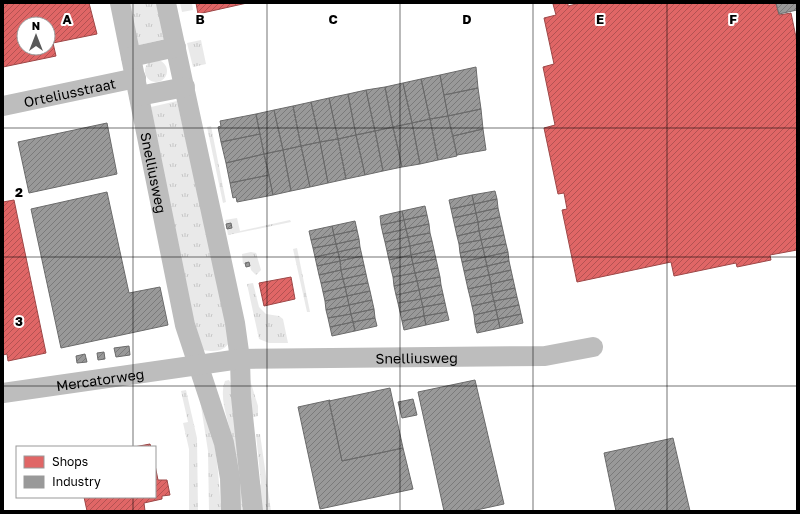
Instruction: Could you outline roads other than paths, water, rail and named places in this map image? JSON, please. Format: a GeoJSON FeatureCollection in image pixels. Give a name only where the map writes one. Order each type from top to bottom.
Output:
{"type":"FeatureCollection","features":[{"type":"Feature","properties":{"kind":"street","name":"Snelliusweg"},"geometry":{"type":"LineString","coordinates":[[120,3],[185,325],[224,443],[230,478],[231,511]]}},
{"type":"Feature","properties":{"kind":"street"},"geometry":{"type":"LineString","coordinates":[[166,3],[235,323],[240,359],[241,397],[253,511]]}},
{"type":"Feature","properties":{"kind":"street"},"geometry":{"type":"LineString","coordinates":[[131,57],[176,47]]}},
{"type":"Feature","properties":{"kind":"street"},"geometry":{"type":"LineString","coordinates":[[137,87],[185,87]]}},
{"type":"Feature","properties":{"kind":"street","name":"Orteliusstraat"},"geometry":{"type":"LineString","coordinates":[[3,106],[137,87]]}},
{"type":"Feature","properties":{"kind":"street","name":"Snelliusweg"},"geometry":{"type":"LineString","coordinates":[[198,365],[240,359],[545,356],[593,347]]}},
{"type":"Feature","properties":{"kind":"street","name":"Mercatorweg"},"geometry":{"type":"LineString","coordinates":[[3,393],[198,365]]}}]}
